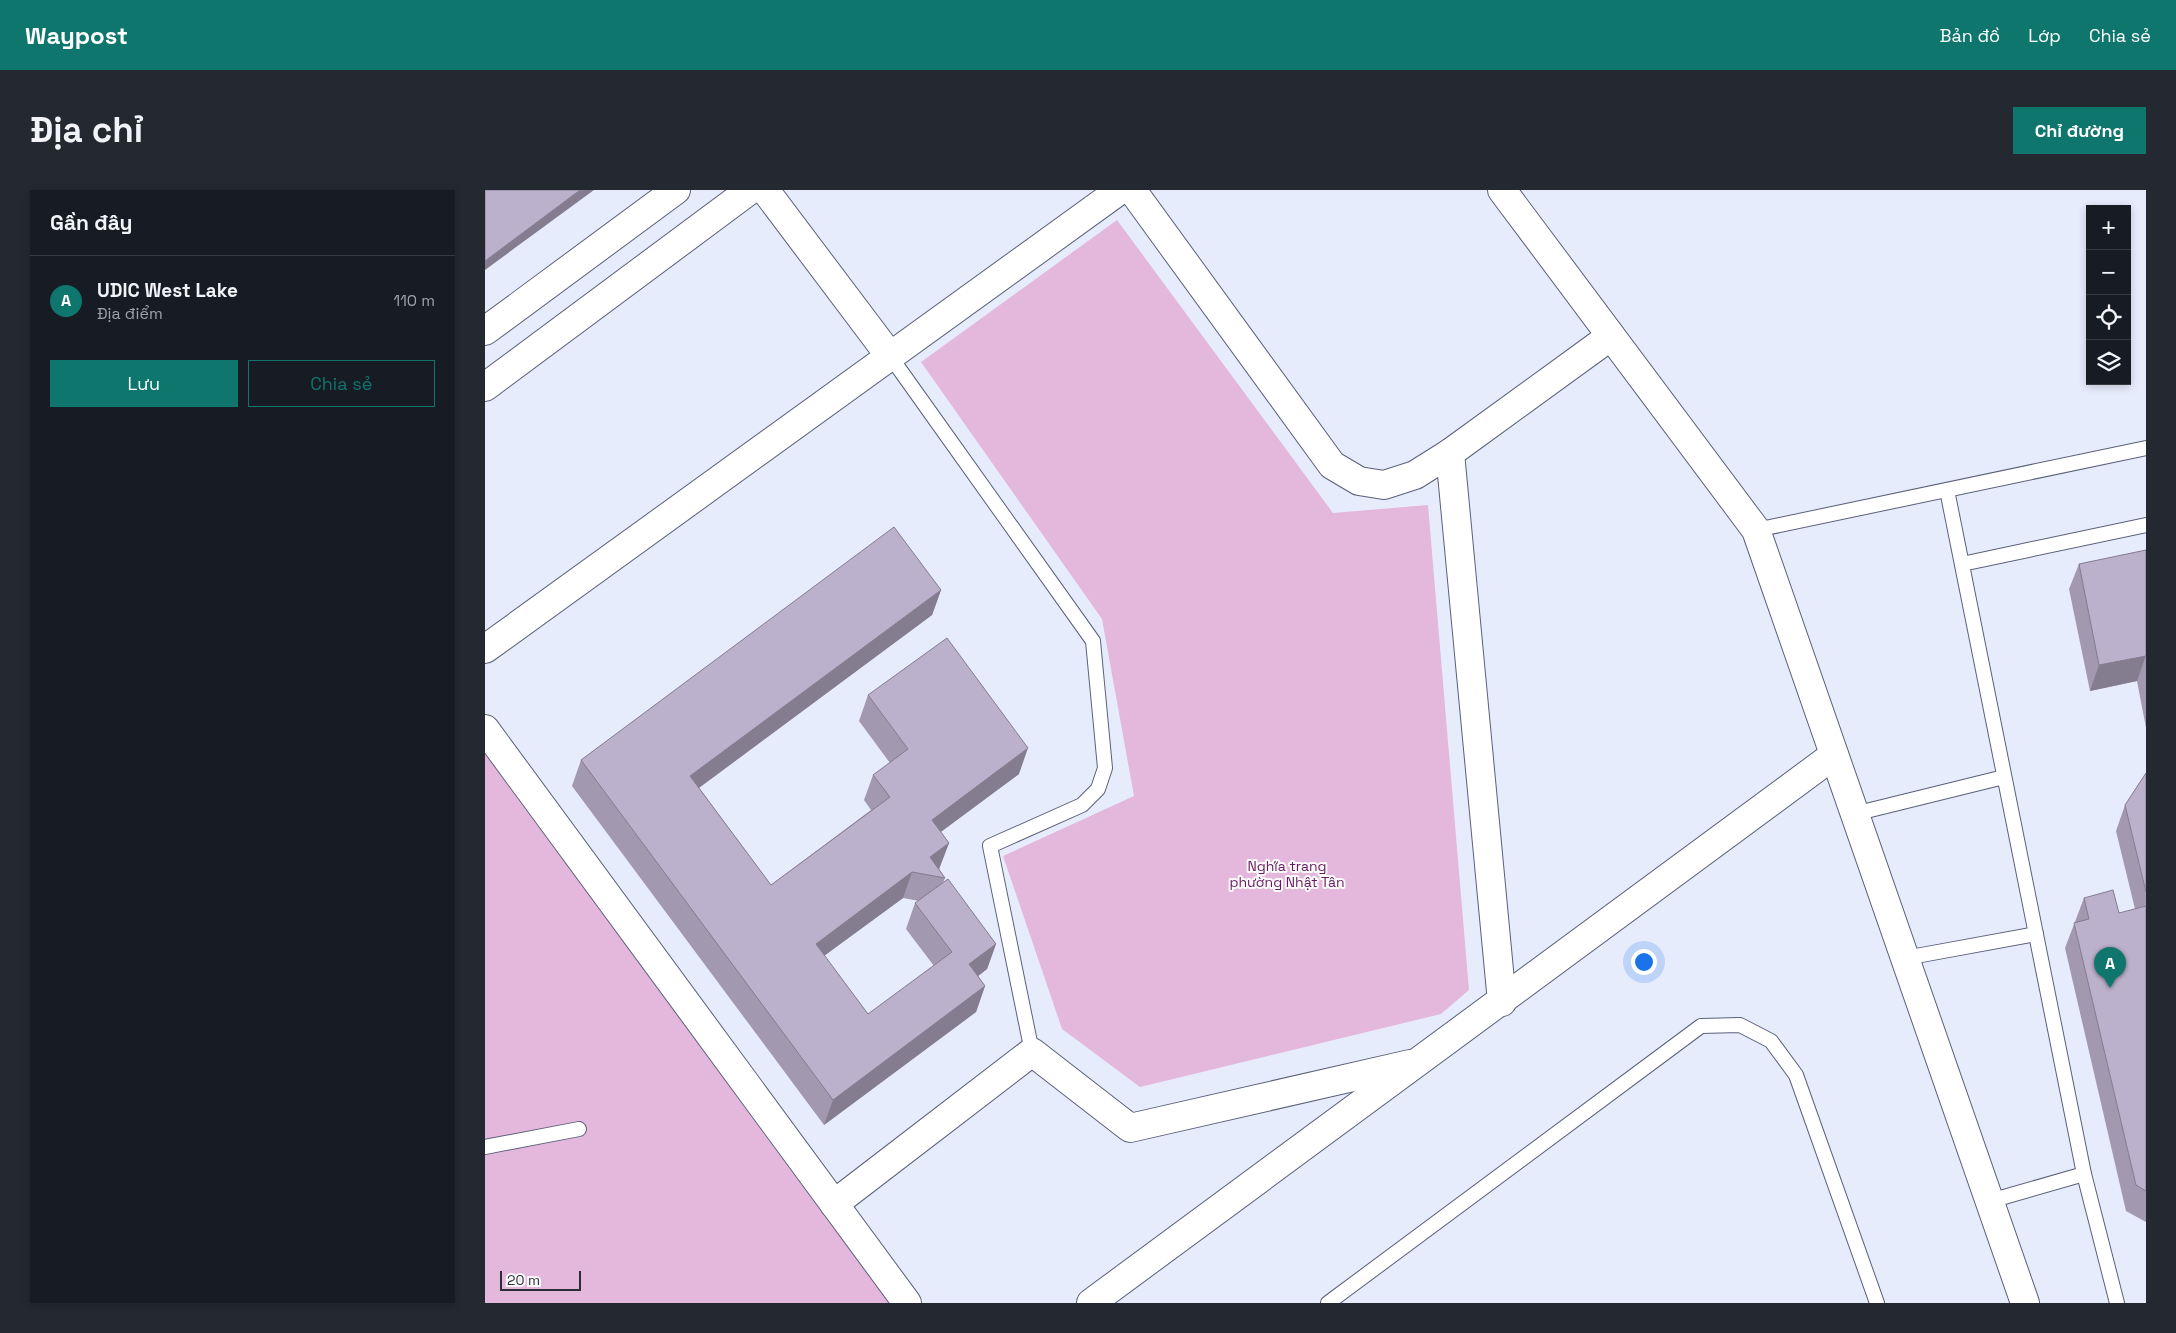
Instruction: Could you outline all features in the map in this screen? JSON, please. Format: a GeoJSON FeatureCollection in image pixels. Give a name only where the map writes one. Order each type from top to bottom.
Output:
{"type":"FeatureCollection","features":[{"type":"Feature","properties":{"kind":"street"},"geometry":{"type":"LineString","coordinates":[[485,331],[676,190]]}},
{"type":"Feature","properties":{"kind":"street"},"geometry":{"type":"LineString","coordinates":[[485,387],[750,190]]}},
{"type":"Feature","properties":{"kind":"street"},"geometry":{"type":"LineString","coordinates":[[765,190],[890,356]]}},
{"type":"Feature","properties":{"kind":"street"},"geometry":{"type":"LineString","coordinates":[[485,649],[1120,190]]}},
{"type":"Feature","properties":{"kind":"street"},"geometry":{"type":"LineString","coordinates":[[1132,190],[1332,465],[1359,481],[1384,485],[1415,475],[1450,453],[1611,336]]}},
{"type":"Feature","properties":{"kind":"street"},"geometry":{"type":"LineString","coordinates":[[1502,190],[1756,530],[2025,1303]]}},
{"type":"Feature","properties":{"kind":"street"},"geometry":{"type":"LineString","coordinates":[[1450,453],[1502,1002]]}},
{"type":"Feature","properties":{"kind":"street"},"geometry":{"type":"LineString","coordinates":[[485,729],[907,1303]]}},
{"type":"Feature","properties":{"kind":"street"},"geometry":{"type":"LineString","coordinates":[[1091,1303],[1502,1002],[1834,755]]}},
{"type":"Feature","properties":{"kind":"street"},"geometry":{"type":"LineString","coordinates":[[834,1204],[1032,1052],[1131,1128],[1420,1062]]}},
{"type":"Feature","properties":{"kind":"lane"},"geometry":{"type":"LineString","coordinates":[[890,356],[1093,640],[1105,768],[1098,789],[1082,805],[990,846],[1032,1052]]}},
{"type":"Feature","properties":{"kind":"lane"},"geometry":{"type":"LineString","coordinates":[[1756,530],[2146,448]]}},
{"type":"Feature","properties":{"kind":"lane"},"geometry":{"type":"LineString","coordinates":[[1947,490],[2083,1174],[2117,1303]]}},
{"type":"Feature","properties":{"kind":"lane"},"geometry":{"type":"LineString","coordinates":[[1962,564],[2146,525]]}},
{"type":"Feature","properties":{"kind":"lane"},"geometry":{"type":"LineString","coordinates":[[1854,814],[2004,777]]}},
{"type":"Feature","properties":{"kind":"lane"},"geometry":{"type":"LineString","coordinates":[[1905,958],[2036,934]]}},
{"type":"Feature","properties":{"kind":"lane"},"geometry":{"type":"LineString","coordinates":[[1328,1303],[1701,1026],[1740,1025],[1771,1041],[1796,1075],[1877,1303]]}},
{"type":"Feature","properties":{"kind":"lane"},"geometry":{"type":"LineString","coordinates":[[485,1147],[579,1129]]}},
{"type":"Feature","properties":{"kind":"lane"},"geometry":{"type":"LineString","coordinates":[[1990,1201],[2083,1174]]}},
{"type":"Feature","properties":{"kind":"green space","name":"Nghĩa trang phường Nhật Tân"},"geometry":{"type":"Polygon","coordinates":[[[1117,220],[1333,513],[1428,505],[1469,990],[1441,1014],[1140,1087],[1062,1029],[1003,856],[1134,796],[1102,619],[921,362],[1117,220]]]}},
{"type":"Feature","properties":{"kind":"green space"},"geometry":{"type":"Polygon","coordinates":[[[485,740],[894,1303],[485,1303],[485,740]]]}},
{"type":"Feature","properties":{"kind":"building"},"geometry":{"type":"Polygon","coordinates":[[[485,190],[580,190],[485,261],[485,190]]]}},
{"type":"Feature","properties":{"kind":"building"},"geometry":{"type":"Polygon","coordinates":[[[894,527],[941,590],[690,776],[771,885],[890,797],[873,775],[908,749],[868,695],[947,638],[1028,748],[932,820],[949,843],[930,857],[945,878],[912,872],[816,944],[868,1014],[952,952],[915,903],[948,879],[996,944],[969,964],[985,986],[833,1100],[581,760],[894,527]]]}},
{"type":"Feature","properties":{"kind":"building"},"geometry":{"type":"Polygon","coordinates":[[[2146,550],[2146,656],[2099,665],[2079,564],[2146,550]]]}},
{"type":"Feature","properties":{"kind":"building"},"geometry":{"type":"Polygon","coordinates":[[[2146,773],[2146,892],[2125,805],[2146,773]]]}},
{"type":"Feature","properties":{"kind":"building"},"geometry":{"type":"Polygon","coordinates":[[[2113,890],[2119,913],[2146,906],[2146,1191],[2136,1185],[2074,923],[2089,919],[2084,898],[2113,890]]]}},
{"type":"Feature","properties":{"kind":"place","name":"UDIC West Lake"},"geometry":{"type":"Point","coordinates":[2110,988]}}]}
